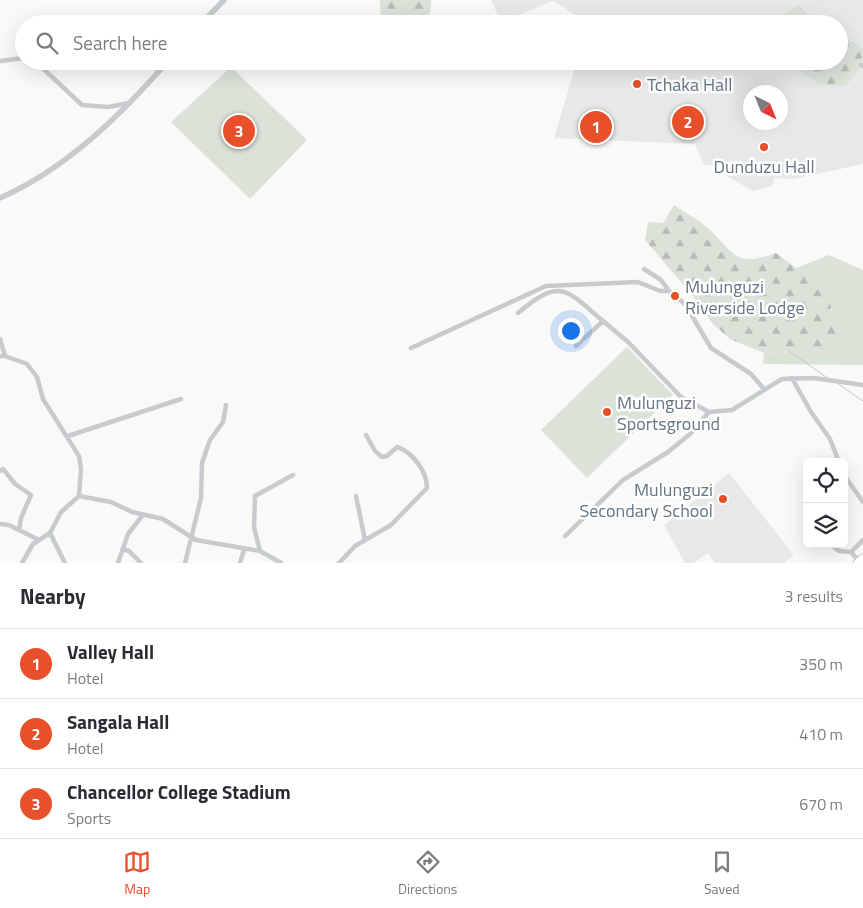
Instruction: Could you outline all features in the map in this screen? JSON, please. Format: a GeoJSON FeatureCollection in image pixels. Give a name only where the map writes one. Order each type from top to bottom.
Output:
{"type":"FeatureCollection","features":[{"type":"Feature","properties":{"kind":"street"},"geometry":{"type":"LineString","coordinates":[[210,15],[224,0]]}},
{"type":"Feature","properties":{"kind":"street"},"geometry":{"type":"LineString","coordinates":[[0,61],[15,59]]}},
{"type":"Feature","properties":{"kind":"street"},"geometry":{"type":"LineString","coordinates":[[45,70],[82,104],[108,107],[133,102]]}},
{"type":"Feature","properties":{"kind":"street"},"geometry":{"type":"LineString","coordinates":[[0,198],[28,185],[115,119],[133,102],[160,70]]}},
{"type":"Feature","properties":{"kind":"street"},"geometry":{"type":"LineString","coordinates":[[644,269],[661,280],[685,304],[711,348],[751,374],[764,389]]}},
{"type":"Feature","properties":{"kind":"street"},"geometry":{"type":"LineString","coordinates":[[412,348],[546,286],[638,282],[660,291],[670,291]]}},
{"type":"Feature","properties":{"kind":"street"},"geometry":{"type":"LineString","coordinates":[[518,313],[544,294],[562,290],[569,293],[628,342],[681,397],[709,412],[732,410],[782,379],[847,381],[863,385]]}},
{"type":"Feature","properties":{"kind":"street"},"geometry":{"type":"LineString","coordinates":[[576,346],[603,321]]}},
{"type":"Feature","properties":{"kind":"street"},"geometry":{"type":"LineString","coordinates":[[0,339],[2,356],[27,364],[38,379],[44,400],[68,436],[81,463],[79,496],[61,512],[50,533],[28,550],[22,563]]}},
{"type":"Feature","properties":{"kind":"street"},"geometry":{"type":"LineString","coordinates":[[792,378],[811,412],[830,439],[837,458]]}},
{"type":"Feature","properties":{"kind":"street"},"geometry":{"type":"LineString","coordinates":[[68,436],[181,399]]}},
{"type":"Feature","properties":{"kind":"street"},"geometry":{"type":"LineString","coordinates":[[185,563],[202,488],[202,463],[210,440],[223,422],[226,405]]}},
{"type":"Feature","properties":{"kind":"street"},"geometry":{"type":"LineString","coordinates":[[565,536],[627,476],[668,452],[690,434],[709,412]]}},
{"type":"Feature","properties":{"kind":"street"},"geometry":{"type":"LineString","coordinates":[[339,563],[346,554],[399,518],[424,493],[427,482],[420,466],[407,452],[397,447],[387,456],[382,457],[375,451],[366,435]]}},
{"type":"Feature","properties":{"kind":"street"},"geometry":{"type":"LineString","coordinates":[[1,469],[15,484],[31,495],[20,518],[19,530]]}},
{"type":"Feature","properties":{"kind":"street"},"geometry":{"type":"LineString","coordinates":[[260,551],[254,526],[254,498],[293,475]]}},
{"type":"Feature","properties":{"kind":"street"},"geometry":{"type":"LineString","coordinates":[[848,481],[863,502]]}},
{"type":"Feature","properties":{"kind":"street"},"geometry":{"type":"LineString","coordinates":[[79,496],[111,502],[142,516],[169,522],[192,538],[244,550],[260,551],[280,563]]}},
{"type":"Feature","properties":{"kind":"street"},"geometry":{"type":"LineString","coordinates":[[356,496],[365,540]]}},
{"type":"Feature","properties":{"kind":"street"},"geometry":{"type":"LineString","coordinates":[[118,563],[128,534],[142,516]]}},
{"type":"Feature","properties":{"kind":"street"},"geometry":{"type":"LineString","coordinates":[[0,524],[9,525],[39,540]]}},
{"type":"Feature","properties":{"kind":"street"},"geometry":{"type":"LineString","coordinates":[[50,533],[66,563]]}},
{"type":"Feature","properties":{"kind":"street"},"geometry":{"type":"LineString","coordinates":[[851,552],[863,540]]}},
{"type":"Feature","properties":{"kind":"street"},"geometry":{"type":"LineString","coordinates":[[835,548],[839,551],[851,552],[860,561]]}},
{"type":"Feature","properties":{"kind":"street"},"geometry":{"type":"LineString","coordinates":[[123,549],[129,551],[141,563]]}},
{"type":"Feature","properties":{"kind":"street"},"geometry":{"type":"LineString","coordinates":[[240,563],[244,550]]}},
{"type":"Feature","properties":{"kind":"shaded area"},"geometry":{"type":"Polygon","coordinates":[[[491,0],[863,0],[863,164],[794,179],[774,178],[773,186],[753,191],[728,177],[720,165],[704,165],[695,144],[554,138],[574,70],[848,70],[848,15],[576,15],[553,1],[518,15],[498,15],[491,0]]]}},
{"type":"Feature","properties":{"kind":"shaded area","name":"Mulunguzi Secondary School"},"geometry":{"type":"Polygon","coordinates":[[[729,473],[794,555],[784,563],[715,563],[708,553],[693,563],[685,563],[664,525],[729,473]]]}},
{"type":"Feature","properties":{"kind":"green space"},"geometry":{"type":"Polygon","coordinates":[[[380,0],[431,0],[429,15],[381,15],[380,0]]]}},
{"type":"Feature","properties":{"kind":"green space"},"geometry":{"type":"Polygon","coordinates":[[[798,5],[807,15],[784,15],[798,5]]]}},
{"type":"Feature","properties":{"kind":"green space"},"geometry":{"type":"Polygon","coordinates":[[[848,39],[863,49],[858,69],[852,79],[844,86],[820,84],[797,70],[848,70],[848,39]]]}},
{"type":"Feature","properties":{"kind":"green space"},"geometry":{"type":"Polygon","coordinates":[[[228,70],[234,70],[307,140],[250,199],[171,122],[228,70]]]}},
{"type":"Feature","properties":{"kind":"green space"},"geometry":{"type":"Polygon","coordinates":[[[674,205],[706,226],[738,256],[744,259],[752,259],[776,253],[796,268],[827,286],[836,333],[836,352],[812,350],[764,353],[730,339],[713,324],[703,308],[645,240],[648,222],[663,223],[674,205]]]}},
{"type":"Feature","properties":{"kind":"green space"},"geometry":{"type":"Polygon","coordinates":[[[829,255],[863,270],[863,365],[763,364],[764,353],[812,350],[836,352],[836,333],[827,286],[796,268],[829,255]]]}},
{"type":"Feature","properties":{"kind":"green space","name":"Mulunguzi Sportsground"},"geometry":{"type":"Polygon","coordinates":[[[627,347],[673,395],[587,478],[541,430],[627,347]]]}},
{"type":"Feature","properties":{"kind":"waterway"},"geometry":{"type":"LineString","coordinates":[[789,351],[829,379]]}},
{"type":"Feature","properties":{"kind":"waterway"},"geometry":{"type":"LineString","coordinates":[[837,383],[863,401]]}},
{"type":"Feature","properties":{"kind":"place","name":"Tchaka Hall"},"geometry":{"type":"Point","coordinates":[637,84]}},
{"type":"Feature","properties":{"kind":"place","name":"Sangala Hall"},"geometry":{"type":"Point","coordinates":[688,122]}},
{"type":"Feature","properties":{"kind":"place","name":"Valley Hall"},"geometry":{"type":"Point","coordinates":[596,127]}},
{"type":"Feature","properties":{"kind":"place","name":"Chancellor College Stadium"},"geometry":{"type":"Point","coordinates":[239,131]}},
{"type":"Feature","properties":{"kind":"place","name":"Dunduzu Hall"},"geometry":{"type":"Point","coordinates":[764,147]}},
{"type":"Feature","properties":{"kind":"place","name":"Mulunguzi Riverside Lodge"},"geometry":{"type":"Point","coordinates":[675,296]}},
{"type":"Feature","properties":{"kind":"place","name":"Mulunguzi Sportsground"},"geometry":{"type":"Point","coordinates":[607,412]}},
{"type":"Feature","properties":{"kind":"place","name":"Mulunguzi Secondary School"},"geometry":{"type":"Point","coordinates":[723,499]}}]}
